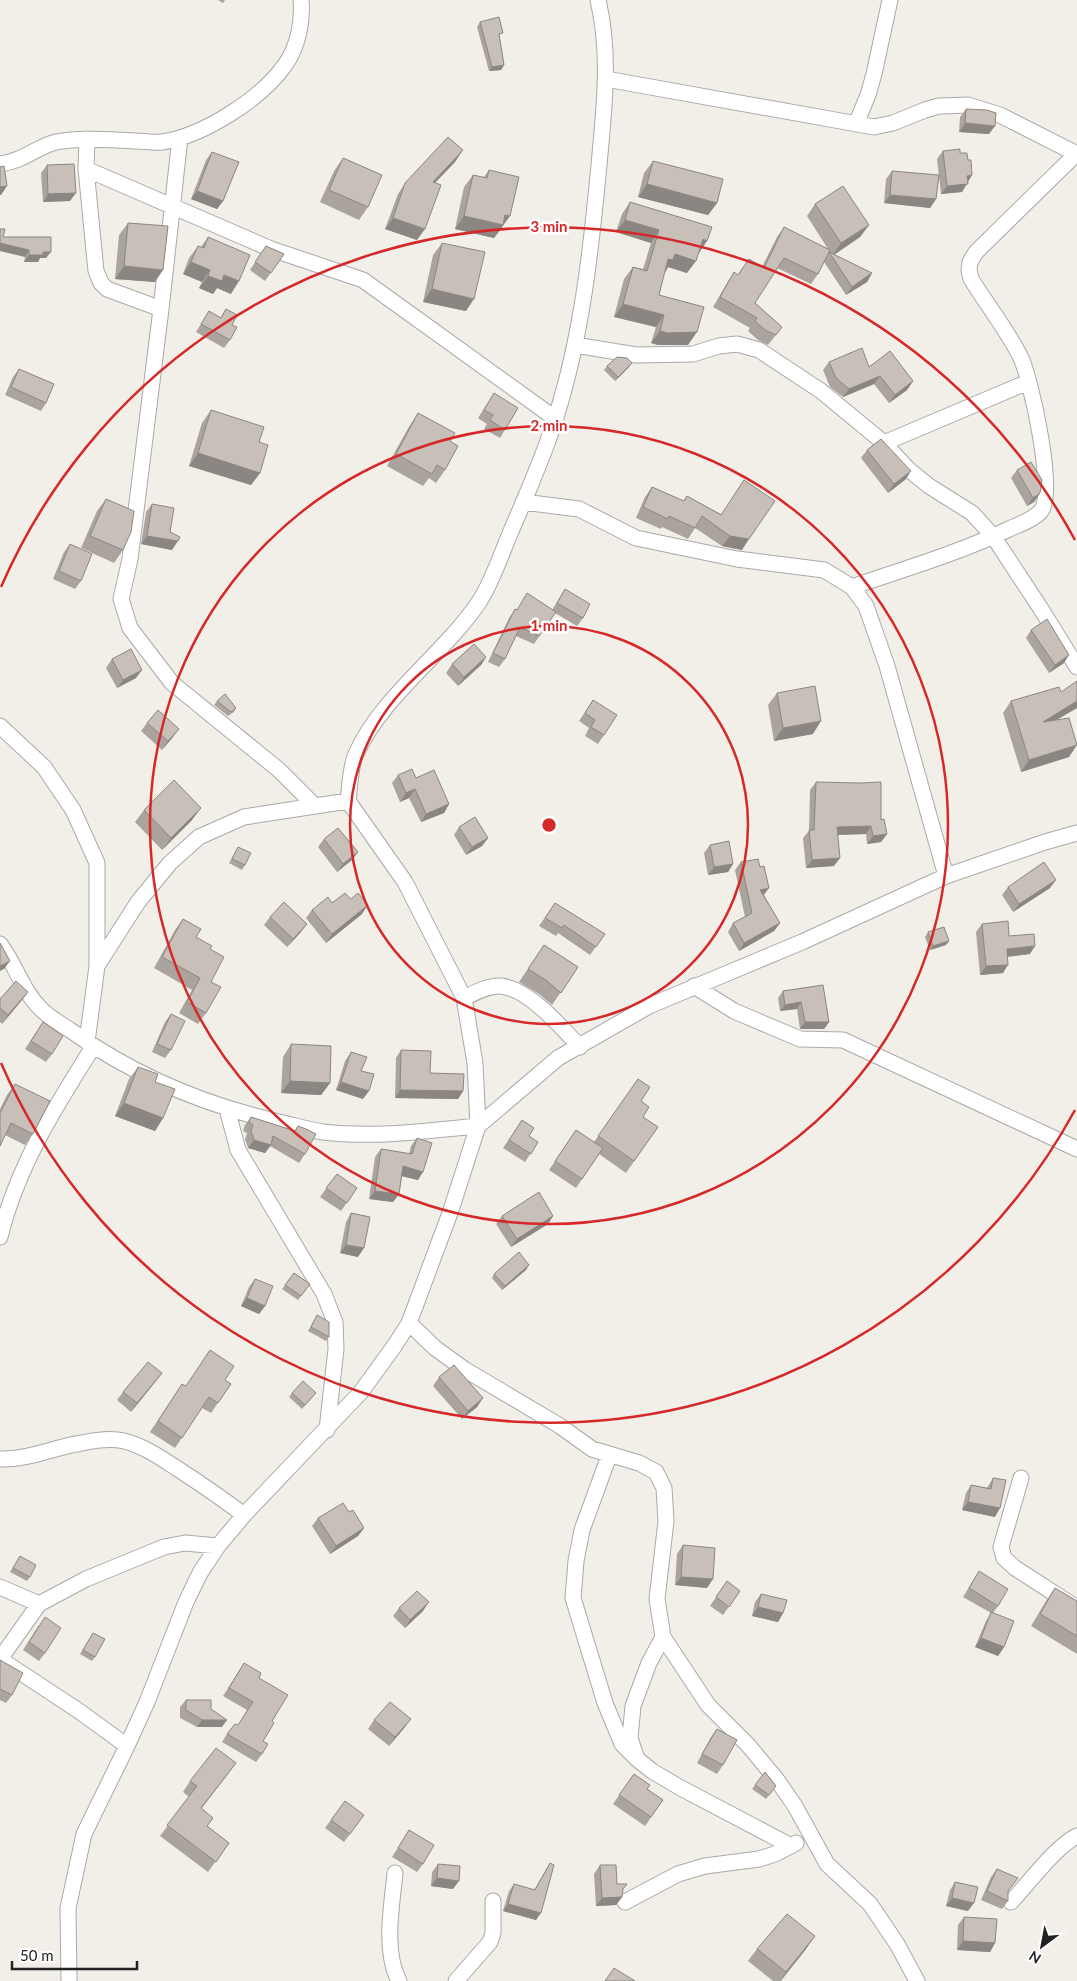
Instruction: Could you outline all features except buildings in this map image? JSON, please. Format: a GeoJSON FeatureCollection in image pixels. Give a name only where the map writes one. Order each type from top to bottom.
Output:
{"type":"FeatureCollection","features":[{"type":"Feature","properties":{"kind":"street"},"geometry":{"type":"LineString","coordinates":[[0,164],[15,162],[56,142],[87,139],[161,142],[180,138],[212,125],[253,98],[285,65],[297,40],[302,11],[301,0]]}},
{"type":"Feature","properties":{"kind":"street"},"geometry":{"type":"LineString","coordinates":[[69,1981],[68,1908],[84,1834],[128,1746],[186,1602],[200,1573],[218,1546],[244,1515],[362,1392],[395,1346],[409,1323],[450,1213],[478,1126],[475,1063],[464,998],[405,882],[348,801],[355,755],[374,724],[411,680],[462,626],[481,600],[556,419],[576,345],[585,290],[598,181],[606,79],[605,31],[598,0]]}},
{"type":"Feature","properties":{"kind":"street"},"geometry":{"type":"LineString","coordinates":[[856,124],[868,95],[876,67],[890,0]]}},
{"type":"Feature","properties":{"kind":"street"},"geometry":{"type":"LineString","coordinates":[[606,79],[874,127],[893,123],[939,106],[968,104],[1000,115],[1077,153],[988,239],[970,262],[969,270],[970,279],[1020,357],[1028,382],[1037,414],[1047,484],[1043,509],[1032,518],[994,536],[852,587]]}},
{"type":"Feature","properties":{"kind":"street"},"geometry":{"type":"LineString","coordinates":[[180,138],[130,559],[121,599],[130,628],[172,683],[279,770],[315,806]]}},
{"type":"Feature","properties":{"kind":"street"},"geometry":{"type":"LineString","coordinates":[[87,139],[86,169],[96,271],[101,283],[108,289],[161,309]]}},
{"type":"Feature","properties":{"kind":"street"},"geometry":{"type":"LineString","coordinates":[[86,169],[271,249],[363,280],[556,419]]}},
{"type":"Feature","properties":{"kind":"street"},"geometry":{"type":"LineString","coordinates":[[576,345],[636,355],[693,354],[719,346],[737,344],[760,350],[821,391],[884,443],[908,469],[929,486],[972,513],[994,536],[1077,667]]}},
{"type":"Feature","properties":{"kind":"street"},"geometry":{"type":"LineString","coordinates":[[884,443],[1028,382]]}},
{"type":"Feature","properties":{"kind":"street"},"geometry":{"type":"LineString","coordinates":[[523,502],[578,509],[636,538],[737,558],[824,570],[852,587],[866,606],[887,666],[946,876]]}},
{"type":"Feature","properties":{"kind":"street"},"geometry":{"type":"LineString","coordinates":[[0,726],[44,767],[74,810],[97,863],[97,966],[90,1044],[20,1174],[6,1212],[0,1236]]}},
{"type":"Feature","properties":{"kind":"street"},"geometry":{"type":"LineString","coordinates":[[97,966],[138,902],[170,864],[199,837],[244,818],[348,801]]}},
{"type":"Feature","properties":{"kind":"street"},"geometry":{"type":"LineString","coordinates":[[0,944],[9,955],[24,989],[42,1011],[90,1044],[166,1084],[227,1109],[323,1132],[384,1133],[432,1131],[478,1126],[558,1058],[649,1006],[802,942],[946,876],[1077,833]]}},
{"type":"Feature","properties":{"kind":"street"},"geometry":{"type":"LineString","coordinates":[[464,998],[486,988],[500,986],[519,992],[553,1019],[580,1047]]}},
{"type":"Feature","properties":{"kind":"street"},"geometry":{"type":"LineString","coordinates":[[694,986],[734,1011],[800,1039],[843,1040],[1077,1149]]}},
{"type":"Feature","properties":{"kind":"street"},"geometry":{"type":"LineString","coordinates":[[227,1109],[238,1150],[324,1294],[335,1322],[336,1349],[327,1430]]}},
{"type":"Feature","properties":{"kind":"street"},"geometry":{"type":"LineString","coordinates":[[409,1323],[435,1348],[464,1369],[560,1426],[592,1449],[609,1456],[639,1463],[656,1472],[664,1488],[666,1521],[657,1599],[663,1637],[708,1705],[748,1745],[777,1780],[795,1806],[827,1864],[870,1904],[897,1944],[917,1981]]}},
{"type":"Feature","properties":{"kind":"street"},"geometry":{"type":"LineString","coordinates":[[0,1459],[41,1454],[79,1443],[103,1440],[123,1441],[148,1450],[218,1495],[244,1515]]}},
{"type":"Feature","properties":{"kind":"street"},"geometry":{"type":"LineString","coordinates":[[609,1456],[582,1530],[576,1561],[573,1598],[605,1703],[622,1744],[652,1771],[679,1788],[791,1846]]}},
{"type":"Feature","properties":{"kind":"street"},"geometry":{"type":"LineString","coordinates":[[1021,1478],[1001,1547],[1004,1558],[1015,1568],[1077,1608]]}},
{"type":"Feature","properties":{"kind":"street"},"geometry":{"type":"LineString","coordinates":[[128,1746],[0,1659],[39,1604],[86,1580],[164,1547],[185,1544],[218,1546]]}},
{"type":"Feature","properties":{"kind":"street"},"geometry":{"type":"LineString","coordinates":[[0,1587],[39,1604]]}},
{"type":"Feature","properties":{"kind":"street"},"geometry":{"type":"LineString","coordinates":[[637,1759],[630,1738],[633,1706],[649,1663],[663,1637]]}},
{"type":"Feature","properties":{"kind":"street"},"geometry":{"type":"LineString","coordinates":[[625,1902],[678,1874],[704,1866],[760,1859],[791,1846],[810,1835]]}},
{"type":"Feature","properties":{"kind":"street"},"geometry":{"type":"LineString","coordinates":[[1011,1902],[1058,1851],[1077,1836]]}},
{"type":"Feature","properties":{"kind":"street"},"geometry":{"type":"LineString","coordinates":[[395,1872],[390,1924],[392,1964],[399,1981]]}},
{"type":"Feature","properties":{"kind":"street"},"geometry":{"type":"LineString","coordinates":[[456,1981],[490,1942],[493,1933],[493,1901]]}}]}
